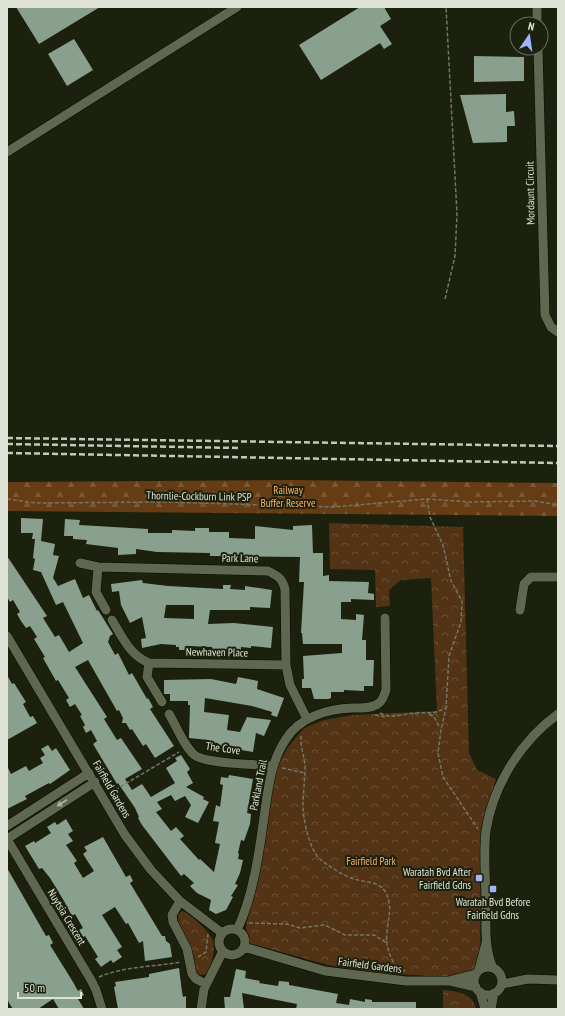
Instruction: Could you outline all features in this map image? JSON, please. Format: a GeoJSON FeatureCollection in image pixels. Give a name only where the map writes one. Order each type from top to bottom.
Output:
{"type":"FeatureCollection","features":[{"type":"Feature","properties":{"kind":"street"},"geometry":{"type":"LineString","coordinates":[[7,152],[237,7]]}},
{"type":"Feature","properties":{"kind":"street","name":"Mordaunt Circuit"},"geometry":{"type":"LineString","coordinates":[[538,56],[545,315],[551,327],[558,332]]}},
{"type":"Feature","properties":{"kind":"street","name":"Park Lane"},"geometry":{"type":"LineString","coordinates":[[80,563],[98,567],[268,571],[277,575],[283,580],[285,589],[286,665],[290,685],[307,719]]}},
{"type":"Feature","properties":{"kind":"street"},"geometry":{"type":"LineString","coordinates":[[98,567],[96,592],[106,610]]}},
{"type":"Feature","properties":{"kind":"street"},"geometry":{"type":"LineString","coordinates":[[520,610],[524,584],[531,577],[558,577]]}},
{"type":"Feature","properties":{"kind":"street"},"geometry":{"type":"LineString","coordinates":[[369,707],[378,704],[383,699],[386,690],[385,618]]}},
{"type":"Feature","properties":{"kind":"street","name":"Newhaven Place"},"geometry":{"type":"LineString","coordinates":[[112,620],[132,653],[149,663],[286,665]]}},
{"type":"Feature","properties":{"kind":"street","name":"Fairfield Gardens"},"geometry":{"type":"LineString","coordinates":[[7,636],[104,797],[125,835],[148,867],[180,901],[219,930]]}},
{"type":"Feature","properties":{"kind":"street"},"geometry":{"type":"LineString","coordinates":[[149,663],[147,677],[162,702]]}},
{"type":"Feature","properties":{"kind":"street","name":"Parkland Trail"},"geometry":{"type":"LineString","coordinates":[[237,930],[247,903],[261,837],[272,766],[286,737],[299,724],[322,712],[342,708],[369,707]]}},
{"type":"Feature","properties":{"kind":"street","name":"The Cove"},"geometry":{"type":"LineString","coordinates":[[169,714],[188,747],[196,756],[212,760],[272,766]]}},
{"type":"Feature","properties":{"kind":"street"},"geometry":{"type":"LineString","coordinates":[[502,984],[487,940],[485,848],[491,810],[503,779],[521,750],[539,730],[558,714]]}},
{"type":"Feature","properties":{"kind":"street"},"geometry":{"type":"LineString","coordinates":[[7,826],[89,773]]}},
{"type":"Feature","properties":{"kind":"street"},"geometry":{"type":"LineString","coordinates":[[7,839],[95,782]]}},
{"type":"Feature","properties":{"kind":"street","name":"Nuytsia Crescent"},"geometry":{"type":"LineString","coordinates":[[7,839],[91,980],[102,1009]]}},
{"type":"Feature","properties":{"kind":"street"},"geometry":{"type":"LineString","coordinates":[[180,901],[172,915],[173,922],[184,942],[192,974],[196,979],[206,984]]}},
{"type":"Feature","properties":{"kind":"street"},"geometry":{"type":"LineString","coordinates":[[219,930],[237,930],[244,936],[244,947],[238,954],[231,955],[223,951],[219,943],[219,930]]}},
{"type":"Feature","properties":{"kind":"street"},"geometry":{"type":"LineString","coordinates":[[485,1009],[478,989],[477,972],[487,940]]}},
{"type":"Feature","properties":{"kind":"street","name":"Fairfield Gardens"},"geometry":{"type":"LineString","coordinates":[[244,947],[325,971],[406,981],[448,981],[478,989]]}},
{"type":"Feature","properties":{"kind":"street"},"geometry":{"type":"LineString","coordinates":[[201,1009],[204,989],[223,951]]}},
{"type":"Feature","properties":{"kind":"street"},"geometry":{"type":"LineString","coordinates":[[477,972],[485,967],[528,979],[558,980]]}},
{"type":"Feature","properties":{"kind":"street","name":"Fairfield Gardens"},"geometry":{"type":"LineString","coordinates":[[448,981],[477,972]]}},
{"type":"Feature","properties":{"kind":"street"},"geometry":{"type":"LineString","coordinates":[[491,1009],[494,994],[502,984],[528,979]]}},
{"type":"Feature","properties":{"kind":"street"},"geometry":{"type":"LineString","coordinates":[[478,989],[486,994],[494,994]]}},
{"type":"Feature","properties":{"kind":"path"},"geometry":{"type":"LineString","coordinates":[[445,299],[455,256],[457,214],[446,7]]}},
{"type":"Feature","properties":{"kind":"path","name":"Thornlie-Cockburn Link PSP"},"geometry":{"type":"LineString","coordinates":[[7,499],[37,503],[163,502],[333,507],[427,499],[470,502],[535,501],[558,505]]}},
{"type":"Feature","properties":{"kind":"path"},"geometry":{"type":"LineString","coordinates":[[427,499],[430,517],[443,545],[451,582],[462,601],[461,622],[449,656],[446,708],[438,753],[443,777],[478,829]]}},
{"type":"Feature","properties":{"kind":"path"},"geometry":{"type":"LineString","coordinates":[[369,707],[386,717],[417,712],[429,714],[446,708]]}},
{"type":"Feature","properties":{"kind":"path"},"geometry":{"type":"LineString","coordinates":[[429,714],[434,717],[441,730]]}},
{"type":"Feature","properties":{"kind":"path"},"geometry":{"type":"LineString","coordinates":[[301,734],[305,758],[303,806],[310,842],[319,858],[338,870],[352,878],[378,884],[383,888],[387,894],[390,915],[386,932],[387,943],[392,963],[406,981]]}},
{"type":"Feature","properties":{"kind":"path"},"geometry":{"type":"LineString","coordinates":[[104,797],[188,747]]}},
{"type":"Feature","properties":{"kind":"path"},"geometry":{"type":"LineString","coordinates":[[272,766],[305,774]]}},
{"type":"Feature","properties":{"kind":"path"},"geometry":{"type":"LineString","coordinates":[[241,921],[251,923],[287,924],[300,928],[325,925],[345,935],[374,935],[387,943]]}},
{"type":"Feature","properties":{"kind":"path"},"geometry":{"type":"LineString","coordinates":[[91,980],[112,972],[155,967],[189,960],[206,952],[208,934],[219,930]]}},
{"type":"Feature","properties":{"kind":"green space","name":"Railway Buffer Reserve"},"geometry":{"type":"Polygon","coordinates":[[[289,480],[558,483],[558,516],[7,511],[7,482],[289,480]]]}},
{"type":"Feature","properties":{"kind":"green space","name":"Fairfield Park"},"geometry":{"type":"Polygon","coordinates":[[[329,523],[463,527],[469,753],[477,770],[496,779],[481,828],[480,964],[468,978],[379,973],[328,965],[249,943],[246,927],[277,768],[288,747],[304,728],[324,720],[353,715],[437,711],[431,578],[401,580],[389,590],[390,606],[376,607],[375,570],[330,569],[329,523]]]}},
{"type":"Feature","properties":{"kind":"green space"},"geometry":{"type":"Polygon","coordinates":[[[182,911],[190,915],[200,924],[213,941],[214,949],[210,967],[206,974],[200,975],[195,971],[190,944],[179,925],[178,915],[182,911]]]}},
{"type":"Feature","properties":{"kind":"green space"},"geometry":{"type":"Polygon","coordinates":[[[443,990],[458,992],[468,996],[476,1009],[443,1009],[443,990]]]}},
{"type":"Feature","properties":{"kind":"building"},"geometry":{"type":"Polygon","coordinates":[[[16,7],[100,7],[39,44],[16,7]]]}},
{"type":"Feature","properties":{"kind":"building"},"geometry":{"type":"Polygon","coordinates":[[[360,7],[384,7],[391,19],[380,26],[392,44],[384,49],[380,43],[321,80],[299,45],[360,7]]]}},
{"type":"Feature","properties":{"kind":"building"},"geometry":{"type":"Polygon","coordinates":[[[74,39],[93,70],[67,86],[48,54],[74,39]]]}},
{"type":"Feature","properties":{"kind":"building"},"geometry":{"type":"Polygon","coordinates":[[[474,56],[524,57],[524,81],[474,82],[474,56]]]}},
{"type":"Feature","properties":{"kind":"building"},"geometry":{"type":"Polygon","coordinates":[[[506,94],[506,112],[514,111],[515,126],[507,126],[507,142],[473,143],[460,95],[506,94]]]}},
{"type":"Feature","properties":{"kind":"building"},"geometry":{"type":"Polygon","coordinates":[[[21,518],[43,519],[41,541],[55,544],[53,555],[59,556],[53,578],[58,586],[75,579],[83,598],[89,595],[97,611],[98,610],[113,634],[110,636],[108,642],[115,655],[118,653],[129,675],[132,673],[153,707],[150,709],[174,746],[155,758],[146,744],[143,746],[132,729],[130,730],[126,723],[122,723],[123,718],[119,710],[117,711],[88,660],[75,667],[107,717],[104,719],[117,740],[121,738],[142,769],[125,779],[132,790],[142,784],[151,797],[175,783],[166,768],[177,761],[175,758],[181,755],[190,769],[187,772],[193,783],[186,787],[204,797],[203,799],[209,802],[198,823],[185,817],[191,805],[185,796],[175,801],[171,795],[157,802],[162,809],[156,812],[171,831],[176,827],[184,836],[180,839],[199,860],[200,859],[214,872],[220,844],[215,843],[219,822],[213,821],[216,805],[220,807],[223,785],[220,784],[221,777],[228,778],[229,775],[253,779],[247,813],[251,814],[250,824],[244,841],[241,840],[238,853],[238,859],[243,860],[240,873],[235,884],[238,885],[231,896],[233,897],[226,910],[216,914],[209,910],[211,900],[197,893],[190,886],[194,883],[184,874],[181,876],[142,825],[135,808],[118,783],[117,784],[93,744],[97,741],[91,730],[86,733],[83,727],[85,725],[80,716],[82,715],[75,704],[70,707],[66,700],[69,698],[58,680],[56,681],[43,658],[45,657],[34,639],[37,637],[30,626],[26,628],[17,614],[20,612],[13,600],[10,602],[7,597],[7,556],[47,616],[43,618],[55,637],[59,635],[69,652],[83,643],[63,602],[56,605],[41,572],[33,570],[35,559],[33,558],[35,539],[32,539],[33,533],[21,533],[21,518]]]}},
{"type":"Feature","properties":{"kind":"building"},"geometry":{"type":"Polygon","coordinates":[[[65,519],[80,520],[79,525],[148,529],[148,533],[172,533],[172,530],[195,531],[195,528],[209,528],[209,532],[229,532],[229,538],[255,539],[255,526],[293,530],[293,526],[312,525],[313,553],[323,553],[323,576],[329,575],[329,581],[369,582],[368,593],[374,594],[374,600],[351,599],[351,602],[341,602],[341,619],[356,620],[356,614],[364,615],[362,640],[366,640],[366,660],[374,660],[373,686],[364,686],[364,691],[344,690],[344,692],[331,692],[331,698],[328,699],[314,699],[311,688],[302,688],[302,679],[304,679],[303,656],[342,653],[342,644],[303,644],[301,633],[304,582],[299,582],[300,557],[210,556],[210,553],[157,552],[136,549],[136,554],[118,555],[118,548],[86,544],[87,540],[73,539],[73,536],[64,536],[65,519]]]}},
{"type":"Feature","properties":{"kind":"building"},"geometry":{"type":"Polygon","coordinates":[[[142,580],[143,583],[168,586],[223,589],[223,585],[231,585],[230,589],[245,590],[245,586],[272,590],[270,608],[250,607],[250,610],[210,610],[208,624],[234,623],[273,627],[271,648],[251,646],[251,648],[241,647],[241,650],[188,646],[188,650],[179,650],[179,647],[176,647],[176,645],[161,644],[142,648],[141,639],[146,638],[142,617],[130,623],[121,605],[119,591],[112,592],[111,584],[142,580]],[[166,605],[164,618],[194,619],[194,605],[166,605]]]}},
{"type":"Feature","properties":{"kind":"building"},"geometry":{"type":"Polygon","coordinates":[[[7,675],[26,702],[23,704],[30,717],[33,716],[37,723],[7,740],[7,675]]]}},
{"type":"Feature","properties":{"kind":"building"},"geometry":{"type":"Polygon","coordinates":[[[238,677],[258,681],[257,689],[284,698],[277,717],[271,715],[272,712],[252,706],[205,698],[204,712],[229,715],[227,730],[240,732],[247,717],[271,720],[264,736],[256,733],[253,752],[218,746],[218,743],[209,742],[209,740],[189,738],[190,705],[188,705],[188,701],[170,701],[170,694],[164,694],[164,680],[211,679],[236,684],[238,677]]]}},
{"type":"Feature","properties":{"kind":"building"},"geometry":{"type":"Polygon","coordinates":[[[48,745],[52,751],[56,748],[70,770],[50,784],[49,783],[25,796],[27,799],[7,809],[7,766],[11,774],[26,766],[29,771],[43,763],[40,758],[45,755],[41,749],[48,745]]]}},
{"type":"Feature","properties":{"kind":"building"},"geometry":{"type":"Polygon","coordinates":[[[66,819],[73,831],[68,834],[73,841],[66,845],[77,861],[74,863],[83,878],[94,871],[83,854],[87,851],[84,847],[103,837],[126,877],[130,875],[133,881],[130,883],[162,936],[165,936],[166,941],[170,944],[172,957],[145,961],[143,941],[139,943],[128,923],[126,924],[115,907],[102,915],[122,947],[117,950],[122,957],[113,963],[111,960],[101,967],[95,959],[98,957],[85,936],[83,937],[79,930],[83,928],[75,914],[72,916],[50,878],[42,868],[39,869],[25,846],[34,841],[35,843],[51,833],[47,827],[55,822],[57,825],[66,819]]]}},
{"type":"Feature","properties":{"kind":"building"},"geometry":{"type":"Polygon","coordinates":[[[7,868],[46,936],[49,935],[53,943],[50,945],[78,991],[81,989],[84,995],[78,999],[84,1009],[59,1009],[53,999],[38,1009],[13,1009],[9,1003],[7,998],[7,868]]]}},
{"type":"Feature","properties":{"kind":"building"},"geometry":{"type":"Polygon","coordinates":[[[179,968],[183,997],[186,996],[186,1009],[118,1009],[114,987],[116,986],[115,982],[149,977],[149,974],[179,968]]]}},
{"type":"Feature","properties":{"kind":"building"},"geometry":{"type":"Polygon","coordinates":[[[236,969],[246,971],[245,978],[260,981],[259,983],[278,986],[279,981],[289,982],[289,985],[338,994],[336,1003],[349,1005],[350,999],[365,1002],[365,999],[372,1000],[372,1002],[416,1002],[416,1009],[296,1009],[297,1004],[242,993],[244,1009],[225,1009],[224,997],[230,997],[236,969]]]}},
{"type":"Feature","properties":{"kind":"railway"},"geometry":{"type":"LineString","coordinates":[[7,438],[558,446]]}},
{"type":"Feature","properties":{"kind":"railway"},"geometry":{"type":"LineString","coordinates":[[7,444],[241,448]]}},
{"type":"Feature","properties":{"kind":"railway"},"geometry":{"type":"LineString","coordinates":[[7,453],[558,463]]}},
{"type":"Feature","properties":{"kind":"place","name":"Waratah Bvd After Fairfield Gdns"},"geometry":{"type":"Point","coordinates":[479,878]}},
{"type":"Feature","properties":{"kind":"place","name":"Waratah Bvd Before Fairfield Gdns"},"geometry":{"type":"Point","coordinates":[493,889]}}]}
